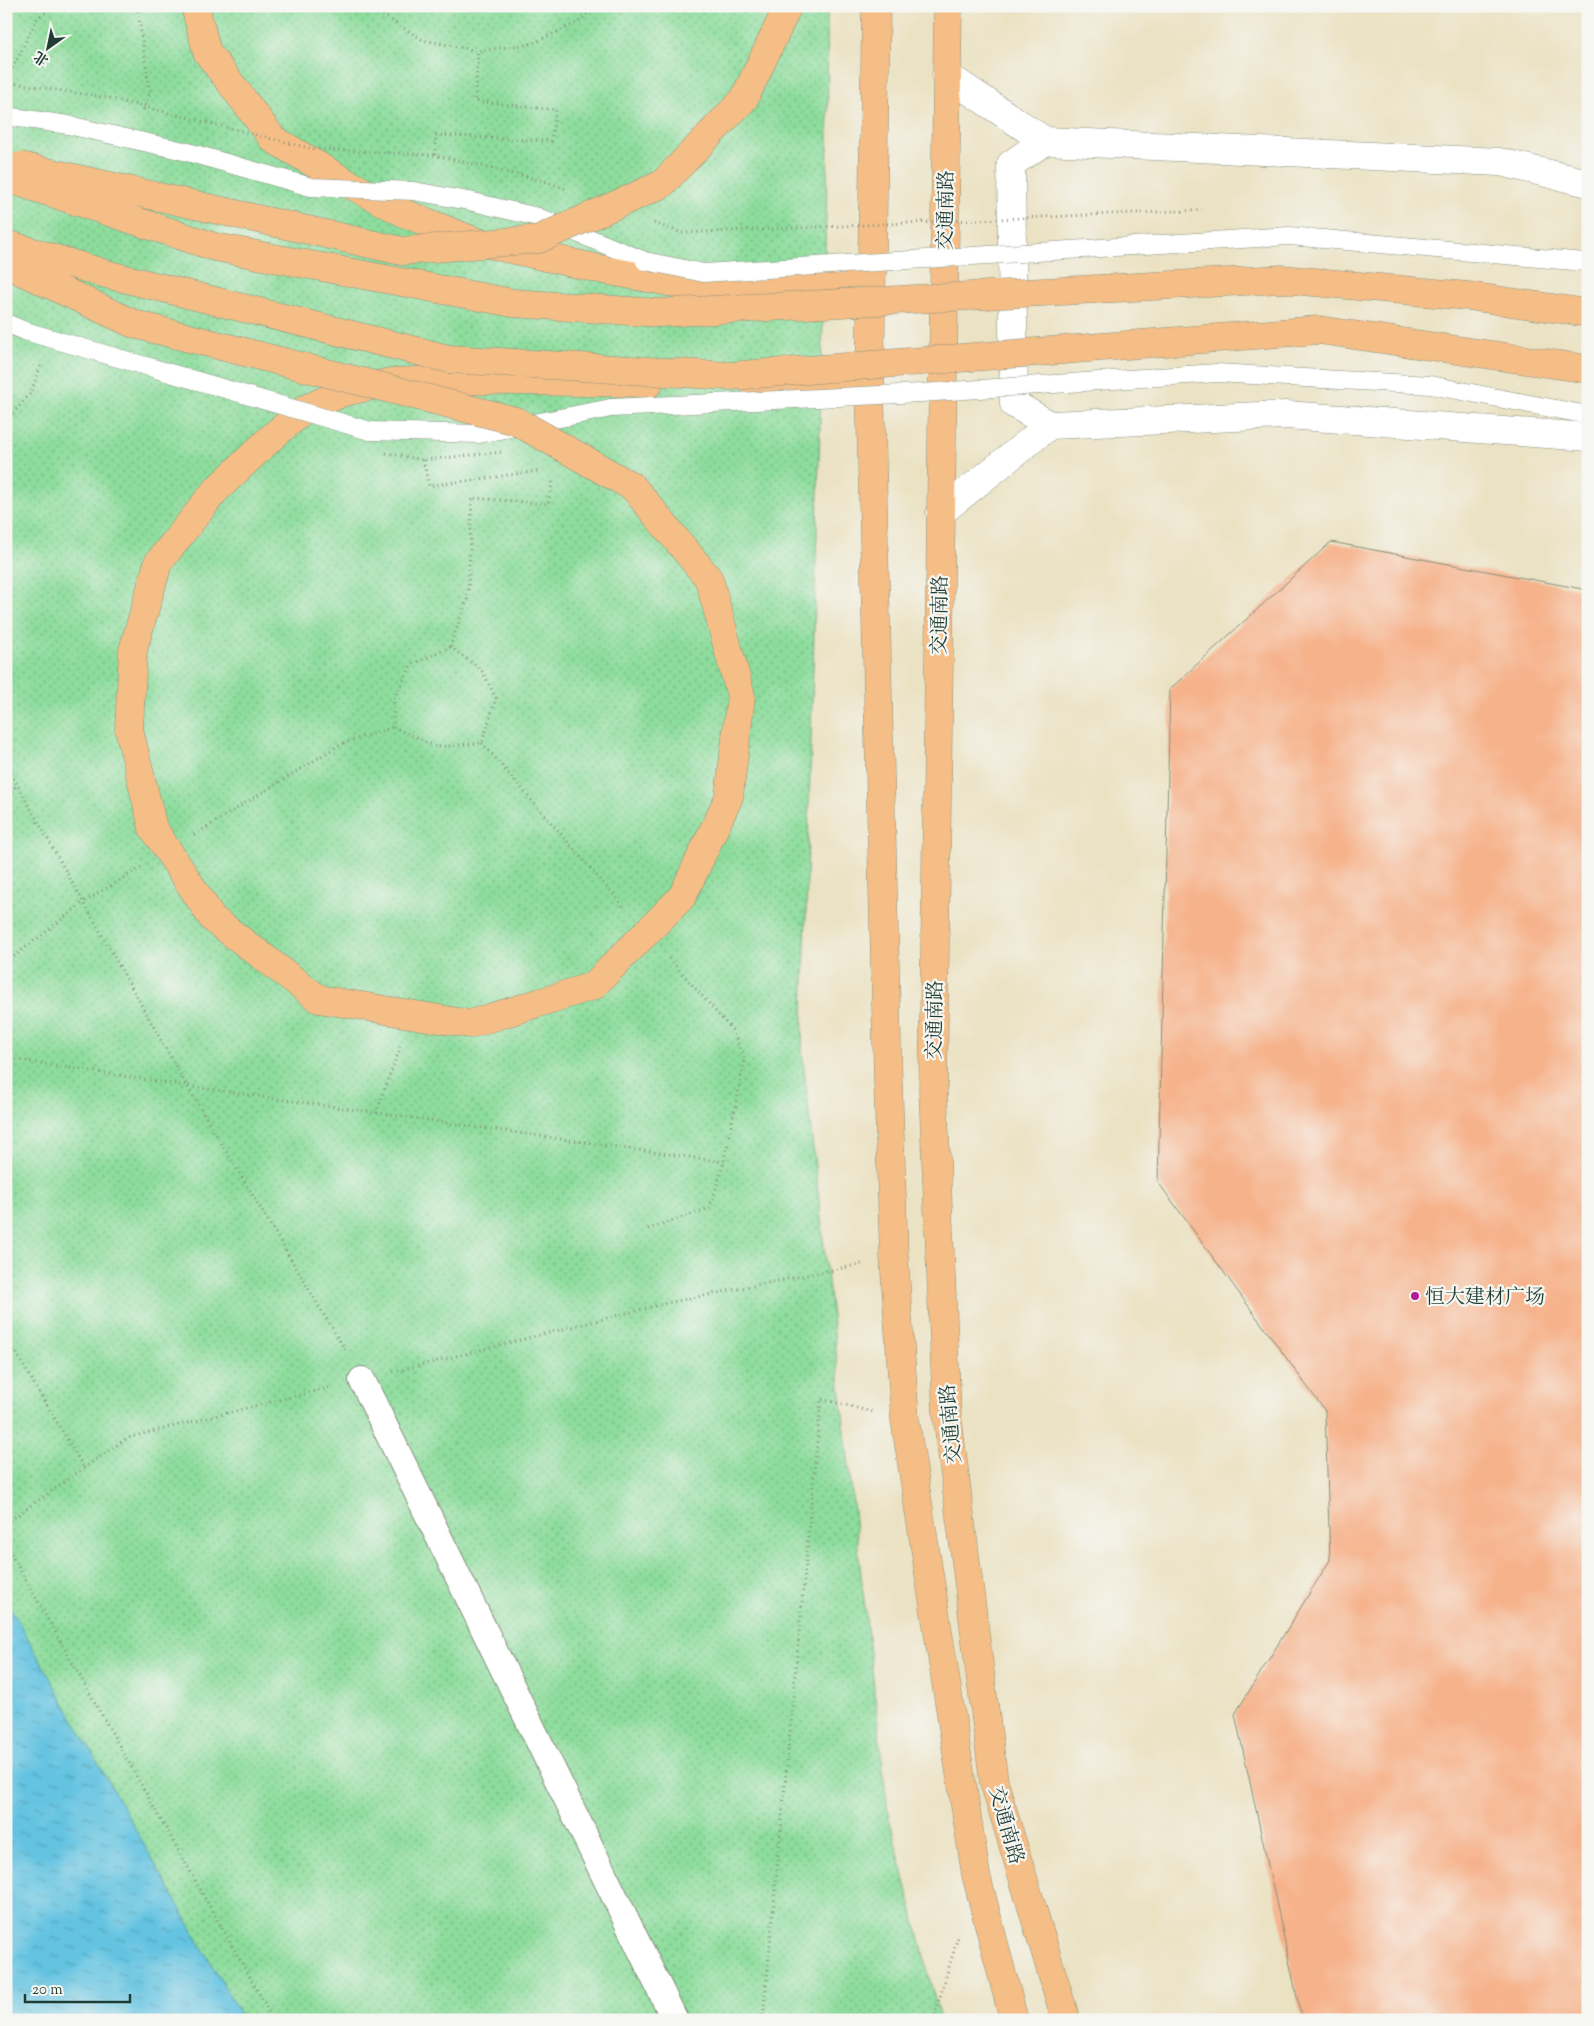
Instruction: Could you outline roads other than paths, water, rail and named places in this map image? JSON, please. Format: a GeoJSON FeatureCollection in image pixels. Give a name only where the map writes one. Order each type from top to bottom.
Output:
{"type":"FeatureCollection","features":[{"type":"Feature","properties":{"kind":"main road"},"geometry":{"type":"LineString","coordinates":[[195,6],[208,52],[273,139],[346,183],[398,209],[474,241],[604,270],[702,288],[872,271]]}},
{"type":"Feature","properties":{"kind":"main road"},"geometry":{"type":"LineString","coordinates":[[6,163],[402,251],[539,239],[662,184],[744,99],[788,6]]}},
{"type":"Feature","properties":{"kind":"main road","name":"交通南路"},"geometry":{"type":"LineString","coordinates":[[876,6],[870,386],[894,1257],[905,1420],[976,1874],[1014,2020]]}},
{"type":"Feature","properties":{"kind":"main road","name":"交通南路"},"geometry":{"type":"LineString","coordinates":[[948,6],[933,1090],[947,1414],[994,1782],[1066,2020]]}},
{"type":"Feature","properties":{"kind":"main road"},"geometry":{"type":"LineString","coordinates":[[6,178],[215,247],[513,303],[658,313],[1281,279],[1468,296],[1588,313]]}},
{"type":"Feature","properties":{"kind":"main road"},"geometry":{"type":"LineString","coordinates":[[6,244],[106,274],[449,359],[730,376],[1319,330],[1588,369]]}},
{"type":"Feature","properties":{"kind":"main road"},"geometry":{"type":"LineString","coordinates":[[6,264],[134,324],[516,421],[633,487],[709,579],[740,696],[728,797],[682,897],[593,986],[470,1024],[319,999],[213,919],[153,828],[129,729],[133,650],[158,563],[215,491],[272,436],[305,409],[344,392],[391,382],[428,381],[870,386]]}},
{"type":"Feature","properties":{"kind":"street"},"geometry":{"type":"LineString","coordinates":[[946,75],[1045,141],[1500,162],[1588,183]]}},
{"type":"Feature","properties":{"kind":"street"},"geometry":{"type":"LineString","coordinates":[[1045,141],[1011,164],[1014,404],[1050,425],[1286,415],[1588,437]]}},
{"type":"Feature","properties":{"kind":"street"},"geometry":{"type":"LineString","coordinates":[[940,513],[1050,425]]}},
{"type":"Feature","properties":{"kind":"street"},"geometry":{"type":"LineString","coordinates":[[362,1380],[675,2020]]}},
{"type":"Feature","properties":{"kind":"lane"},"geometry":{"type":"LineString","coordinates":[[6,116],[68,125],[184,151],[311,187],[414,191],[470,201],[538,217],[645,261],[704,273],[1289,236],[1586,262]]}},
{"type":"Feature","properties":{"kind":"lane"},"geometry":{"type":"LineString","coordinates":[[6,323],[25,331],[370,431],[479,434],[612,408],[922,393],[1217,373],[1430,385],[1588,415]]}},
{"type":"Feature","properties":{"kind":"water"},"geometry":{"type":"Polygon","coordinates":[[[6,1600],[243,2020],[6,2020],[6,1600]]]}},
{"type":"Feature","properties":{"kind":"place","name":"恒大建材广场"},"geometry":{"type":"Point","coordinates":[1415,1296]}}]}
